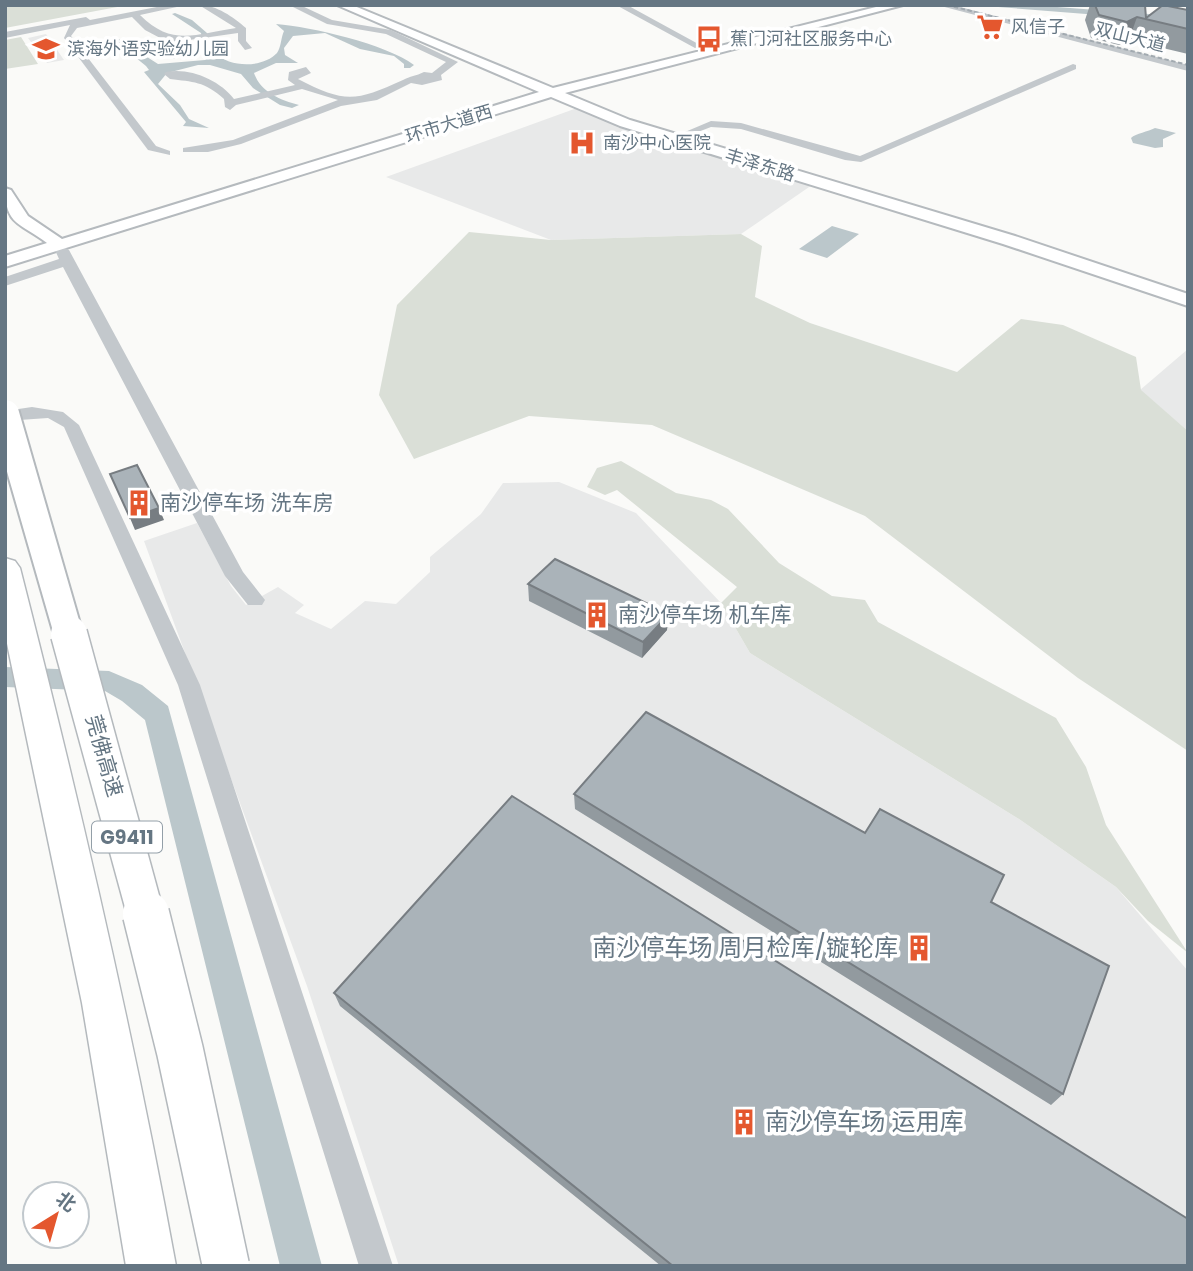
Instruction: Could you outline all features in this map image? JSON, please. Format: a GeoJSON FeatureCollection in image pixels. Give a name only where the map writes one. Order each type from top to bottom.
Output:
{"type":"FeatureCollection","features":[{"type":"Feature","properties":{"kind":"highway","name":"莞佛高速"},"geometry":{"type":"LineString","coordinates":[[5,415],[122,819],[212,1196],[226,1266]]}},
{"type":"Feature","properties":{"kind":"highway","name":"G9411"},"geometry":{"type":"LineString","coordinates":[[5,569],[74,858],[135,1166],[151,1266]]}},
{"type":"Feature","properties":{"kind":"main road","name":"丰泽东路"},"geometry":{"type":"LineString","coordinates":[[342,5],[552,87],[1188,286]]}},
{"type":"Feature","properties":{"kind":"main road","name":"丰泽东路"},"geometry":{"type":"LineString","coordinates":[[363,5],[552,87],[625,123],[1009,240],[1188,300]]}},
{"type":"Feature","properties":{"kind":"main road","name":"环市大道西"},"geometry":{"type":"LineString","coordinates":[[5,262],[552,87],[698,46],[867,5]]}},
{"type":"Feature","properties":{"kind":"main road","name":"环市大道西"},"geometry":{"type":"LineString","coordinates":[[552,87],[898,5]]}},
{"type":"Feature","properties":{"kind":"main road"},"geometry":{"type":"LineString","coordinates":[[5,193],[13,213],[58,247]]}},
{"type":"Feature","properties":{"kind":"main road","name":"环市大道西"},"geometry":{"type":"LineString","coordinates":[[5,248],[58,247]]}},
{"type":"Feature","properties":{"kind":"street"},"geometry":{"type":"LineString","coordinates":[[5,33],[167,5]]}},
{"type":"Feature","properties":{"kind":"street"},"geometry":{"type":"LineString","coordinates":[[166,153],[152,148],[67,36],[74,26],[142,9],[182,5]]}},
{"type":"Feature","properties":{"kind":"street"},"geometry":{"type":"LineString","coordinates":[[203,5],[233,21],[243,30]]}},
{"type":"Feature","properties":{"kind":"street"},"geometry":{"type":"LineString","coordinates":[[187,150],[208,149],[237,142],[314,111],[373,98],[422,75],[435,75],[453,62],[388,32],[330,22],[293,5]]}},
{"type":"Feature","properties":{"kind":"street"},"geometry":{"type":"LineString","coordinates":[[620,5],[698,46]]}},
{"type":"Feature","properties":{"kind":"street","name":"双山大道"},"geometry":{"type":"LineString","coordinates":[[941,5],[1188,68]]}},
{"type":"Feature","properties":{"kind":"street","name":"双山大道"},"geometry":{"type":"LineString","coordinates":[[962,5],[1188,61]]}},
{"type":"Feature","properties":{"kind":"street"},"geometry":{"type":"LineString","coordinates":[[142,9],[148,28],[170,40],[174,56]]}},
{"type":"Feature","properties":{"kind":"street"},"geometry":{"type":"LineString","coordinates":[[137,47],[243,30]]}},
{"type":"Feature","properties":{"kind":"street"},"geometry":{"type":"LineString","coordinates":[[243,30],[242,41],[248,48]]}},
{"type":"Feature","properties":{"kind":"street"},"geometry":{"type":"LineString","coordinates":[[690,132],[711,123],[734,126],[766,132],[849,158],[861,159],[1073,67]]}},
{"type":"Feature","properties":{"kind":"street"},"geometry":{"type":"LineString","coordinates":[[190,76],[219,89],[228,96],[231,105],[302,86]]}},
{"type":"Feature","properties":{"kind":"street"},"geometry":{"type":"LineString","coordinates":[[294,77],[293,80],[302,86],[350,101]]}},
{"type":"Feature","properties":{"kind":"street"},"geometry":{"type":"LineString","coordinates":[[5,282],[58,247],[235,576],[255,600]]}},
{"type":"Feature","properties":{"kind":"street"},"geometry":{"type":"LineString","coordinates":[[5,415],[50,412],[62,416],[71,425],[189,685],[376,1266]]}},
{"type":"Feature","properties":{"kind":"shaded area"},"geometry":{"type":"Polygon","coordinates":[[[5,5],[128,5],[5,28],[5,5]]]}},
{"type":"Feature","properties":{"kind":"shaded area"},"geometry":{"type":"Polygon","coordinates":[[[972,5],[1031,5],[1188,17],[1188,22],[972,5]]]}},
{"type":"Feature","properties":{"kind":"shaded area"},"geometry":{"type":"Polygon","coordinates":[[[172,14],[192,20],[207,33],[210,46],[221,58],[238,64],[255,64],[277,53],[284,31],[276,24],[309,29],[348,38],[386,50],[414,65],[404,68],[404,64],[394,56],[360,49],[325,33],[293,36],[284,48],[285,55],[298,63],[276,63],[254,73],[267,91],[299,105],[292,108],[280,105],[253,88],[241,74],[210,65],[198,65],[167,73],[158,84],[180,105],[189,119],[209,128],[183,126],[186,122],[144,72],[149,70],[146,66],[114,40],[119,39],[158,64],[205,60],[211,55],[204,48],[201,33],[172,14]]]}},
{"type":"Feature","properties":{"kind":"shaded area","name":"滨海外语实验幼儿园"},"geometry":{"type":"Polygon","coordinates":[[[46,34],[64,60],[47,63],[28,38],[46,34]]]}},
{"type":"Feature","properties":{"kind":"shaded area"},"geometry":{"type":"Polygon","coordinates":[[[21,37],[38,64],[5,69],[5,40],[21,37]]]}},
{"type":"Feature","properties":{"kind":"shaded area","name":"南沙中心医院"},"geometry":{"type":"Polygon","coordinates":[[[577,108],[812,185],[741,234],[551,240],[386,177],[577,108]]]}},
{"type":"Feature","properties":{"kind":"shaded area"},"geometry":{"type":"Polygon","coordinates":[[[1155,128],[1176,133],[1163,139],[1163,147],[1133,143],[1133,136],[1155,128]]]}},
{"type":"Feature","properties":{"kind":"shaded area"},"geometry":{"type":"Polygon","coordinates":[[[832,226],[859,234],[827,258],[799,249],[832,226]]]}},
{"type":"Feature","properties":{"kind":"shaded area"},"geometry":{"type":"Polygon","coordinates":[[[469,232],[551,240],[741,234],[762,246],[755,297],[810,323],[957,372],[1021,319],[1063,325],[1136,357],[1141,390],[1188,431],[1188,751],[1078,678],[865,516],[652,425],[529,416],[414,459],[379,395],[397,305],[469,232]]]}},
{"type":"Feature","properties":{"kind":"shaded area"},"geometry":{"type":"Polygon","coordinates":[[[1188,349],[1188,431],[1140,390],[1188,349]]]}},
{"type":"Feature","properties":{"kind":"shaded area"},"geometry":{"type":"Polygon","coordinates":[[[621,461],[676,493],[711,500],[728,509],[779,563],[832,596],[865,600],[878,622],[1056,718],[1086,767],[1106,825],[1188,953],[1148,921],[1116,887],[1019,819],[750,653],[721,603],[737,587],[617,490],[605,495],[587,487],[597,468],[621,461]]]}},
{"type":"Feature","properties":{"kind":"shaded area"},"geometry":{"type":"Polygon","coordinates":[[[559,482],[636,513],[721,603],[750,653],[1019,819],[1116,887],[1188,971],[1188,1266],[399,1266],[307,986],[144,541],[197,523],[231,586],[246,605],[278,587],[304,605],[295,613],[331,629],[365,601],[396,604],[430,572],[430,557],[481,514],[503,483],[559,482]]]}},
{"type":"Feature","properties":{"kind":"building"},"geometry":{"type":"Polygon","coordinates":[[[1095,5],[1145,5],[1146,18],[1163,5],[1188,10],[1188,29],[1137,17],[1127,22],[1099,15],[1095,5]]]}},
{"type":"Feature","properties":{"kind":"building","name":"南沙停车场 洗车房"},"geometry":{"type":"Polygon","coordinates":[[[137,465],[159,508],[130,518],[110,474],[137,465]]]}},
{"type":"Feature","properties":{"kind":"building"},"geometry":{"type":"Polygon","coordinates":[[[555,559],[669,614],[643,642],[528,584],[555,559]]]}},
{"type":"Feature","properties":{"kind":"building","name":"南沙停车场 周月检库/镟轮库"},"geometry":{"type":"Polygon","coordinates":[[[646,712],[865,833],[880,809],[1004,875],[991,902],[1109,966],[1063,1094],[574,794],[646,712]]]}},
{"type":"Feature","properties":{"kind":"building","name":"南沙停车场 运用库"},"geometry":{"type":"Polygon","coordinates":[[[512,796],[1188,1219],[1188,1266],[673,1266],[334,993],[512,796]]]}},
{"type":"Feature","properties":{"kind":"waterway"},"geometry":{"type":"LineString","coordinates":[[5,677],[109,681],[132,693],[158,714],[301,1266]]}},
{"type":"Feature","properties":{"kind":"railway"},"geometry":{"type":"LineString","coordinates":[[947,5],[1188,65]]}},
{"type":"Feature","properties":{"kind":"place","name":"风信子"},"geometry":{"type":"Point","coordinates":[990,27]}},
{"type":"Feature","properties":{"kind":"place","name":"蕉门河社区服务中心"},"geometry":{"type":"Point","coordinates":[709,39]}},
{"type":"Feature","properties":{"kind":"place","name":"滨海外语实验幼儿园"},"geometry":{"type":"Point","coordinates":[46,49]}},
{"type":"Feature","properties":{"kind":"place","name":"南沙中心医院"},"geometry":{"type":"Point","coordinates":[582,143]}},
{"type":"Feature","properties":{"kind":"place","name":"南沙停车场 洗车房"},"geometry":{"type":"Point","coordinates":[139,503]}},
{"type":"Feature","properties":{"kind":"place","name":"南沙停车场 机车库"},"geometry":{"type":"Point","coordinates":[597,615]}},
{"type":"Feature","properties":{"kind":"place","name":"南沙停车场 周月检库/镟轮库"},"geometry":{"type":"Point","coordinates":[919,948]}},
{"type":"Feature","properties":{"kind":"place","name":"南沙停车场 运用库"},"geometry":{"type":"Point","coordinates":[744,1122]}}]}
